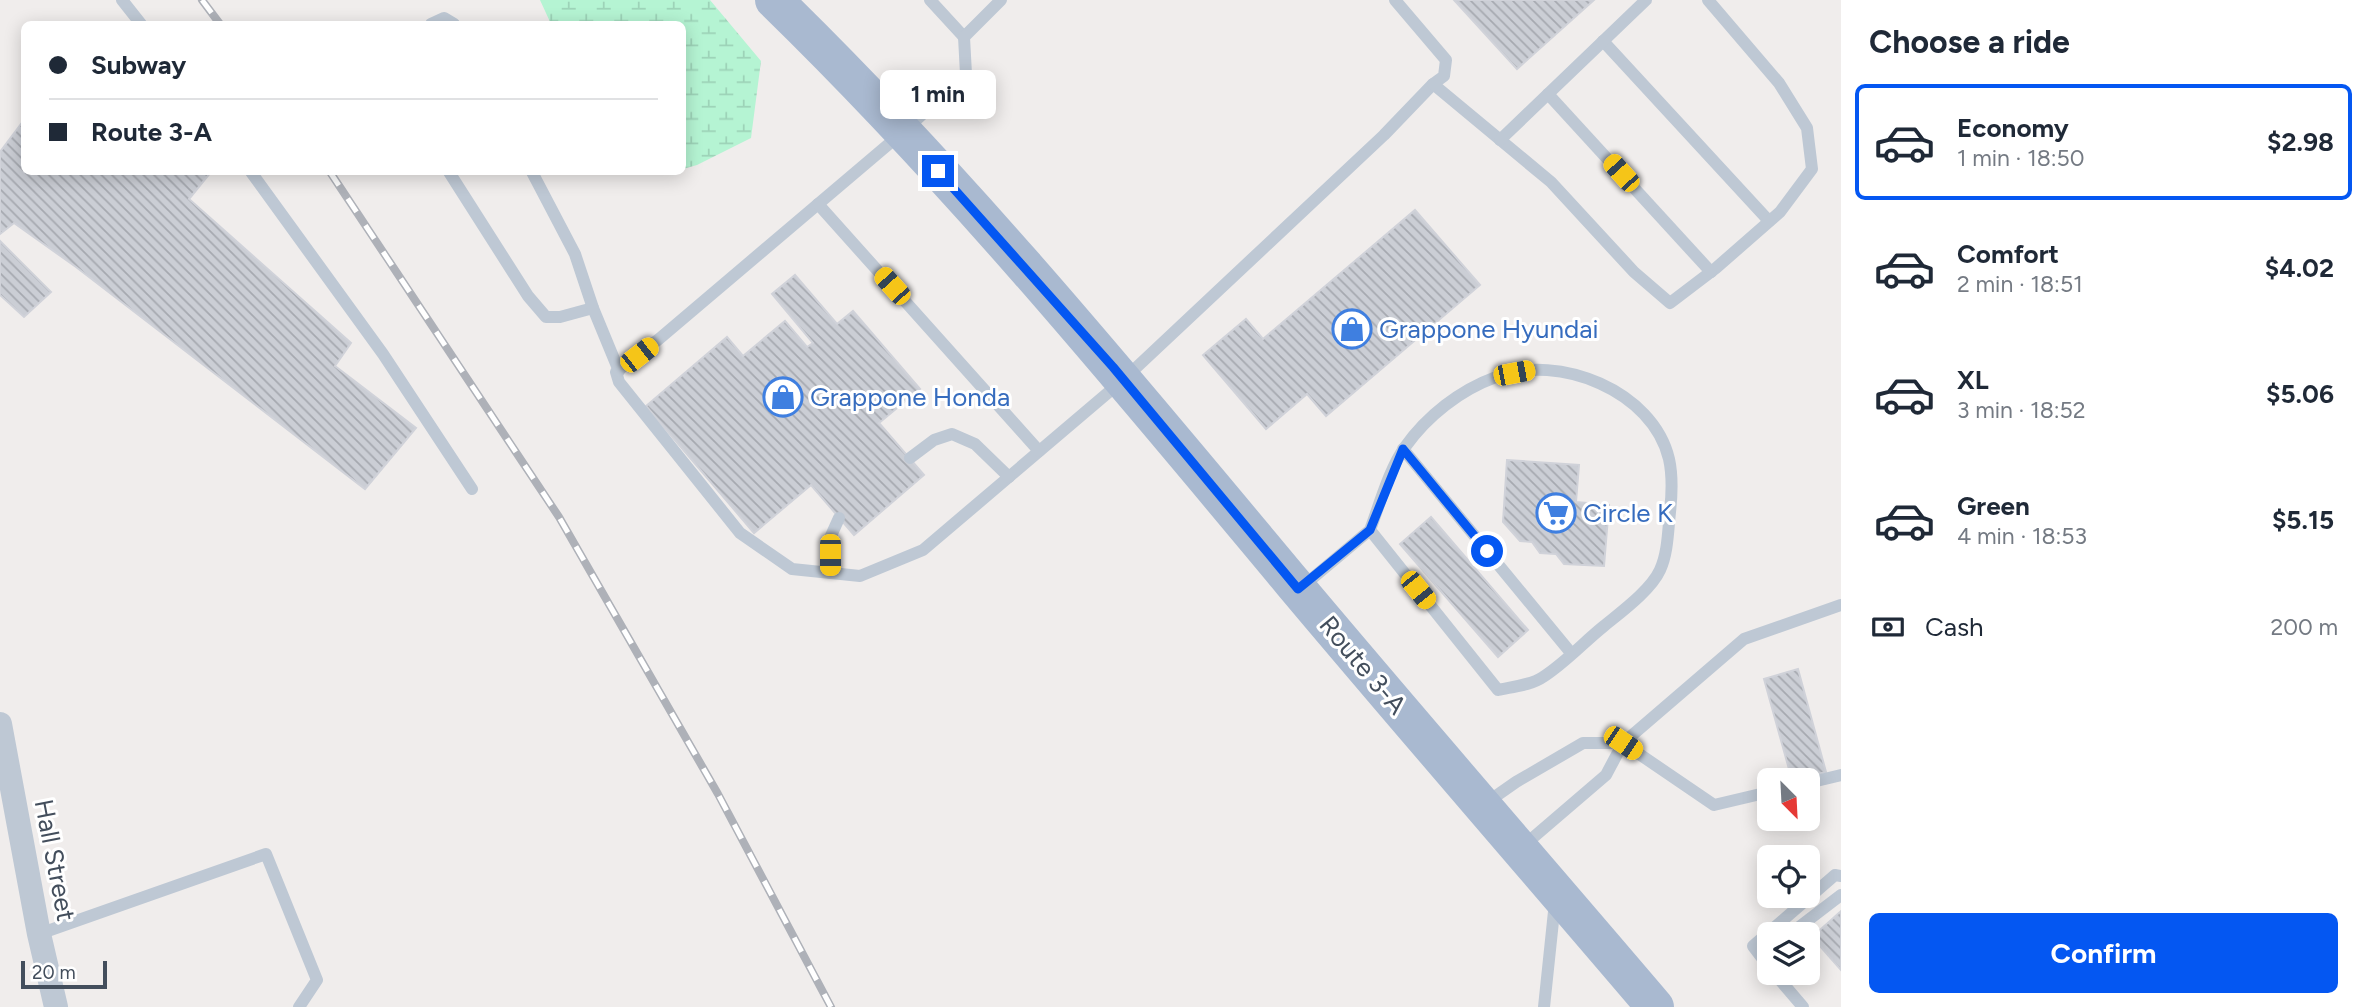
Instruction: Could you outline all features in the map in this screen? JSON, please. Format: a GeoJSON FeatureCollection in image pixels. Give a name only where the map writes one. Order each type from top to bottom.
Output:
{"type":"FeatureCollection","features":[{"type":"Feature","properties":{"kind":"main road","name":"Route 3-A"},"geometry":{"type":"LineString","coordinates":[[774,0],[848,72],[1123,380],[1655,1007]]}},
{"type":"Feature","properties":{"kind":"street","name":"Hall Street"},"geometry":{"type":"LineString","coordinates":[[0,724],[38,934],[56,1007]]}},
{"type":"Feature","properties":{"kind":"lane"},"geometry":{"type":"LineString","coordinates":[[122,0],[139,21]]}},
{"type":"Feature","properties":{"kind":"lane"},"geometry":{"type":"LineString","coordinates":[[930,0],[964,37],[966,74],[903,132],[617,372],[619,382],[740,533],[792,569],[860,576],[923,550],[1123,380],[1384,135],[1444,76],[1446,60],[1395,0]]}},
{"type":"Feature","properties":{"kind":"lane"},"geometry":{"type":"LineString","coordinates":[[964,37],[1001,0]]}},
{"type":"Feature","properties":{"kind":"lane"},"geometry":{"type":"LineString","coordinates":[[1500,140],[1646,0]]}},
{"type":"Feature","properties":{"kind":"lane"},"geometry":{"type":"LineString","coordinates":[[1433,84],[1550,182],[1634,272],[1670,303],[1711,272],[1780,212],[1812,169],[1807,128],[1779,83],[1708,0]]}},
{"type":"Feature","properties":{"kind":"lane"},"geometry":{"type":"LineString","coordinates":[[1604,41],[1769,221]]}},
{"type":"Feature","properties":{"kind":"lane"},"geometry":{"type":"LineString","coordinates":[[1548,94],[1711,272]]}},
{"type":"Feature","properties":{"kind":"lane"},"geometry":{"type":"LineString","coordinates":[[253,175],[383,354],[471,489]]}},
{"type":"Feature","properties":{"kind":"lane"},"geometry":{"type":"LineString","coordinates":[[451,175],[528,296],[546,317],[560,317],[593,309]]}},
{"type":"Feature","properties":{"kind":"lane"},"geometry":{"type":"LineString","coordinates":[[534,175],[575,254],[593,309],[619,371]]}},
{"type":"Feature","properties":{"kind":"lane"},"geometry":{"type":"LineString","coordinates":[[818,204],[1039,451]]}},
{"type":"Feature","properties":{"kind":"lane"},"geometry":{"type":"LineString","coordinates":[[1298,589],[1370,530],[1403,449],[1433,414],[1465,391],[1498,376],[1530,369],[1564,372],[1597,382],[1622,396],[1647,418],[1658,434],[1668,458],[1672,486],[1668,536],[1660,570],[1637,598],[1541,679],[1497,690],[1370,530]]}},
{"type":"Feature","properties":{"kind":"lane"},"geometry":{"type":"LineString","coordinates":[[910,458],[934,440],[953,434],[975,444],[1009,477]]}},
{"type":"Feature","properties":{"kind":"lane"},"geometry":{"type":"LineString","coordinates":[[1403,449],[1571,653]]}},
{"type":"Feature","properties":{"kind":"lane"},"geometry":{"type":"LineString","coordinates":[[830,573],[830,538],[839,518]]}},
{"type":"Feature","properties":{"kind":"lane"},"geometry":{"type":"LineString","coordinates":[[1520,849],[1606,775],[1623,743],[1744,639],[1841,605]]}},
{"type":"Feature","properties":{"kind":"lane"},"geometry":{"type":"LineString","coordinates":[[1480,802],[1583,743],[1623,743],[1714,805],[1757,795]]}},
{"type":"Feature","properties":{"kind":"lane"},"geometry":{"type":"LineString","coordinates":[[1820,780],[1841,775]]}},
{"type":"Feature","properties":{"kind":"lane"},"geometry":{"type":"LineString","coordinates":[[38,934],[266,854],[317,980],[299,1007]]}},
{"type":"Feature","properties":{"kind":"lane"},"geometry":{"type":"LineString","coordinates":[[1781,922],[1835,875],[1841,876]]}},
{"type":"Feature","properties":{"kind":"lane"},"geometry":{"type":"LineString","coordinates":[[1544,1007],[1556,891]]}},
{"type":"Feature","properties":{"kind":"lane"},"geometry":{"type":"LineString","coordinates":[[1806,922],[1841,895]]}},
{"type":"Feature","properties":{"kind":"lane"},"geometry":{"type":"LineString","coordinates":[[1784,985],[1803,1007]]}},
{"type":"Feature","properties":{"kind":"green space"},"geometry":{"type":"Polygon","coordinates":[[[540,0],[710,0],[761,61],[751,138],[686,168],[686,21],[550,21],[540,0]]]}},
{"type":"Feature","properties":{"kind":"building"},"geometry":{"type":"Polygon","coordinates":[[[1454,0],[1594,0],[1517,69],[1454,0]]]}},
{"type":"Feature","properties":{"kind":"building"},"geometry":{"type":"Polygon","coordinates":[[[21,124],[21,175],[209,175],[189,199],[351,343],[335,366],[416,428],[365,489],[76,267],[14,223],[0,234],[0,152],[21,124]]]}},
{"type":"Feature","properties":{"kind":"building","name":"Grappone Hyundai"},"geometry":{"type":"Polygon","coordinates":[[[1415,210],[1480,285],[1326,416],[1307,394],[1266,429],[1203,355],[1246,319],[1263,339],[1415,210]]]}},
{"type":"Feature","properties":{"kind":"building"},"geometry":{"type":"Polygon","coordinates":[[[0,241],[51,292],[24,317],[0,295],[0,241]]]}},
{"type":"Feature","properties":{"kind":"building","name":"Grappone Honda"},"geometry":{"type":"Polygon","coordinates":[[[795,275],[837,324],[853,311],[920,389],[879,423],[924,475],[854,535],[811,485],[754,533],[646,406],[727,337],[743,356],[785,321],[807,347],[813,343],[772,294],[795,275]]]}},
{"type":"Feature","properties":{"kind":"building","name":"Circle K"},"geometry":{"type":"Polygon","coordinates":[[[1507,460],[1579,465],[1576,502],[1609,505],[1604,566],[1564,564],[1556,554],[1540,553],[1532,542],[1520,541],[1503,522],[1507,460]]]}},
{"type":"Feature","properties":{"kind":"building"},"geometry":{"type":"Polygon","coordinates":[[[1431,517],[1528,630],[1498,657],[1400,544],[1431,517]]]}},
{"type":"Feature","properties":{"kind":"building"},"geometry":{"type":"Polygon","coordinates":[[[1798,669],[1826,772],[1820,773],[1820,768],[1789,768],[1764,679],[1798,669]]]}},
{"type":"Feature","properties":{"kind":"building"},"geometry":{"type":"Polygon","coordinates":[[[1841,911],[1841,970],[1820,946],[1820,930],[1841,911]]]}},
{"type":"Feature","properties":{"kind":"railway"},"geometry":{"type":"LineString","coordinates":[[202,0],[218,21]]}},
{"type":"Feature","properties":{"kind":"railway"},"geometry":{"type":"LineString","coordinates":[[332,175],[559,517],[718,794],[831,1007]]}},
{"type":"Feature","properties":{"kind":"place","name":"Grappone Hyundai"},"geometry":{"type":"Point","coordinates":[1352,329]}},
{"type":"Feature","properties":{"kind":"place","name":"Grappone Honda"},"geometry":{"type":"Point","coordinates":[783,397]}},
{"type":"Feature","properties":{"kind":"place","name":"Circle K"},"geometry":{"type":"Point","coordinates":[1556,513]}},
{"type":"Feature","properties":{"kind":"route"},"geometry":{"type":"LineString","coordinates":[[938,171],[1113,367],[1298,589],[1370,530],[1403,449],[1487,551]]}}]}
